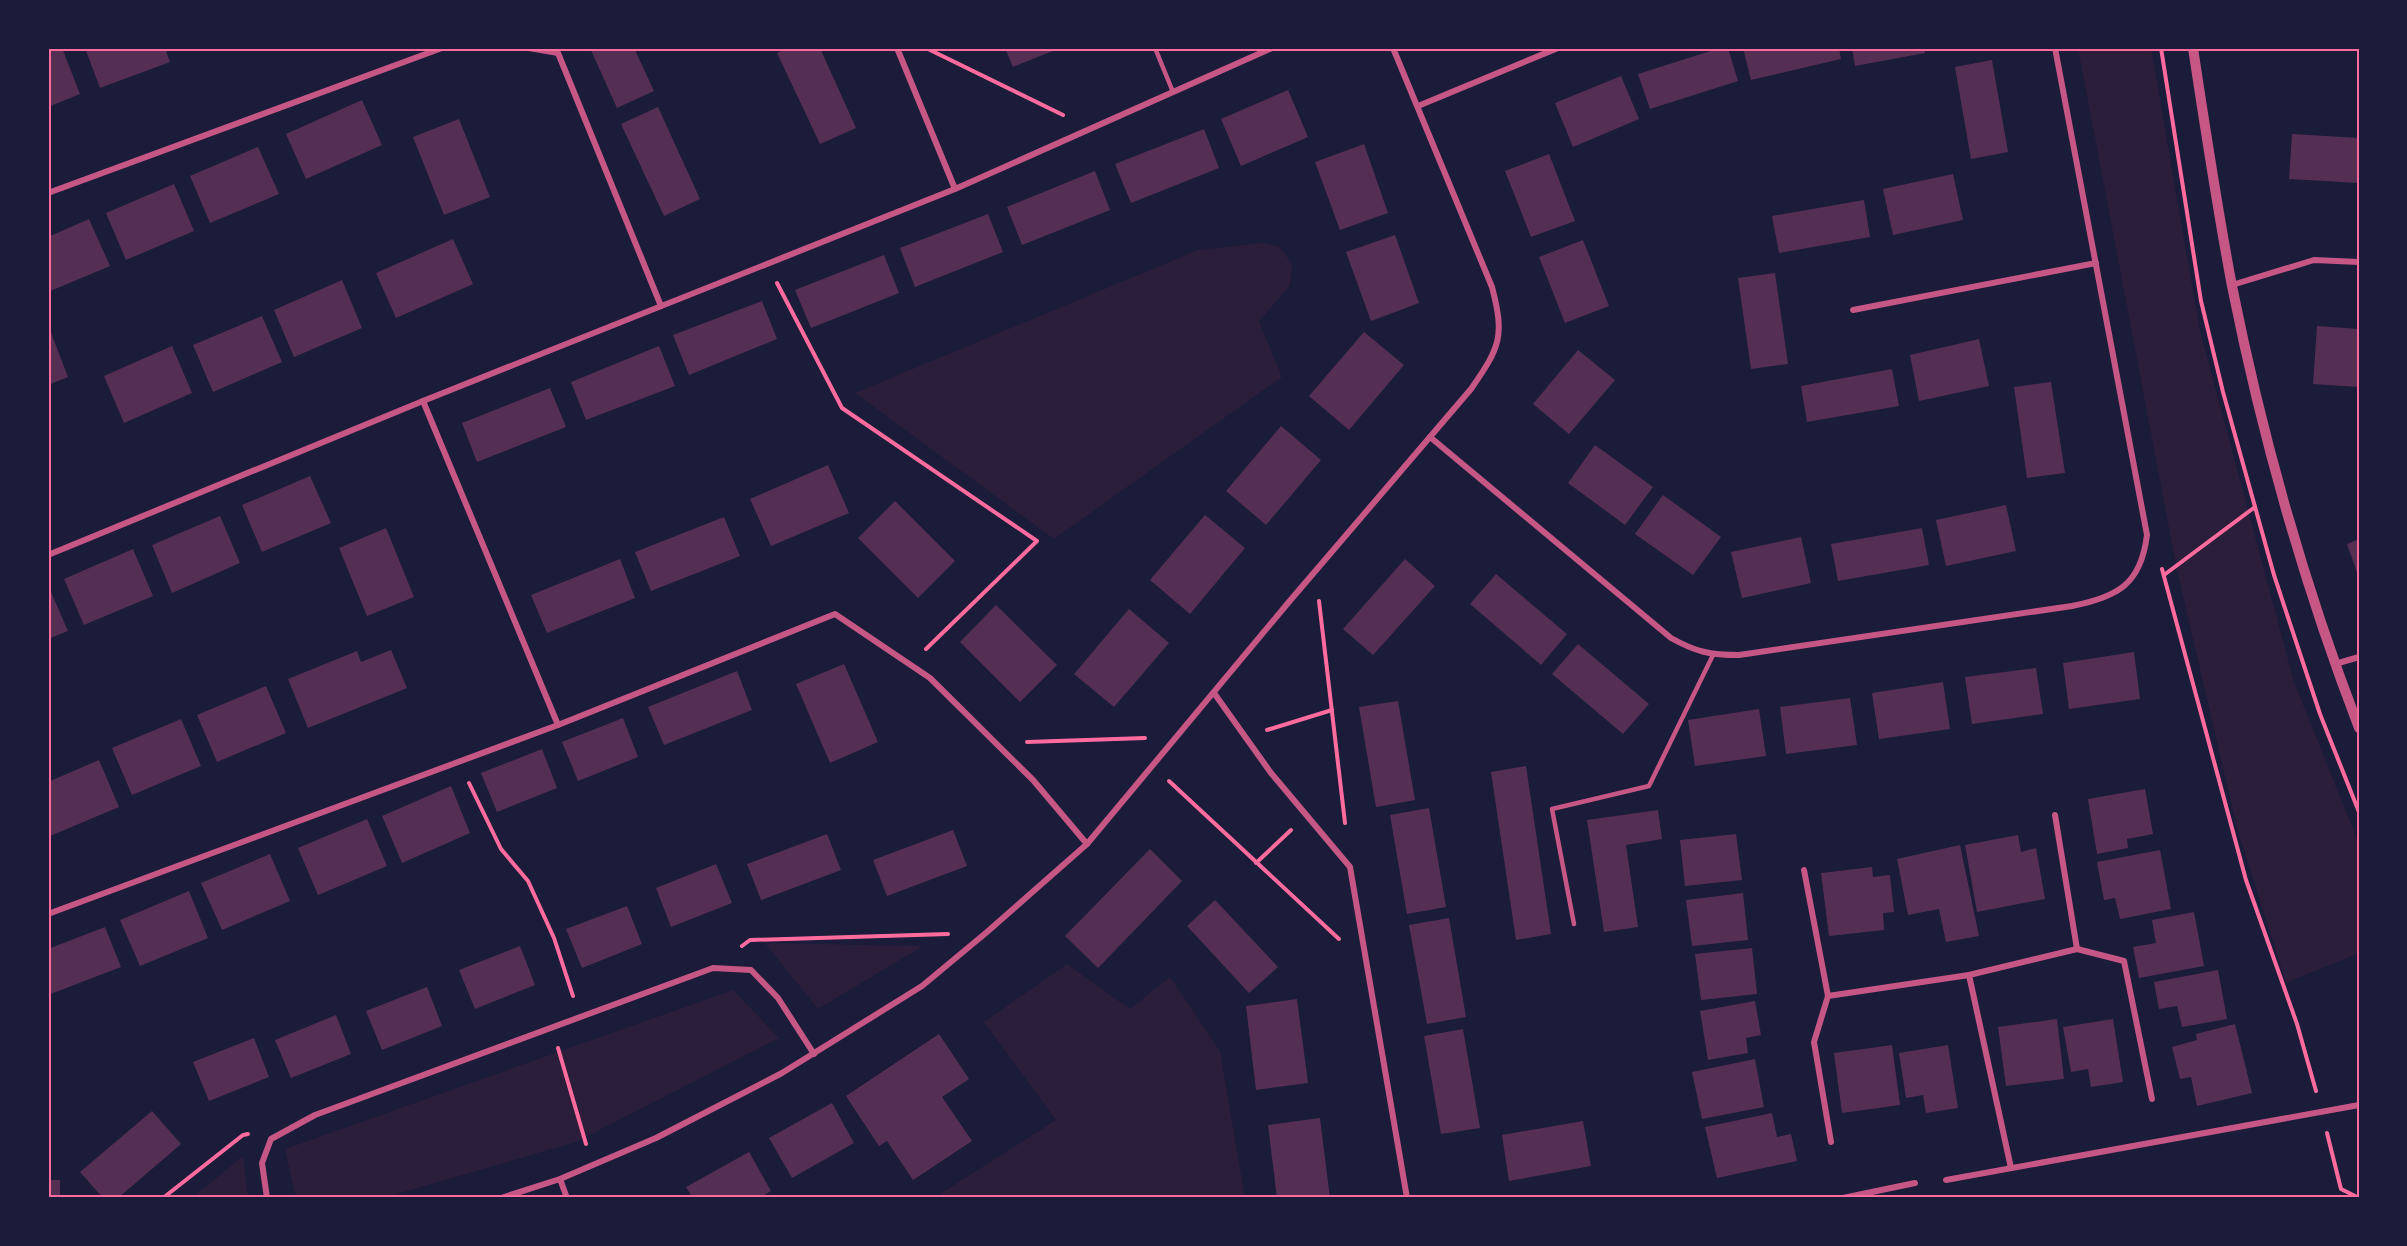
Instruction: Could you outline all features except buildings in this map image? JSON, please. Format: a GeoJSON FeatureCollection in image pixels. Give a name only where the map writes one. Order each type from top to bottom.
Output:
{"type":"FeatureCollection","features":[{"type":"Feature","properties":{"kind":"street"},"geometry":{"type":"LineString","coordinates":[[48,193],[442,48]]}},
{"type":"Feature","properties":{"kind":"street"},"geometry":{"type":"LineString","coordinates":[[529,48],[558,53],[661,306]]}},
{"type":"Feature","properties":{"kind":"street"},"geometry":{"type":"LineString","coordinates":[[897,48],[955,189]]}},
{"type":"Feature","properties":{"kind":"street"},"geometry":{"type":"LineString","coordinates":[[48,555],[423,401],[955,189],[1272,48]]}},
{"type":"Feature","properties":{"kind":"street"},"geometry":{"type":"LineString","coordinates":[[501,1198],[560,1179],[656,1138],[782,1073],[922,986],[987,932],[1087,844],[1316,570],[1472,389],[1486,367],[1498,341],[1500,318],[1492,287],[1393,48]]}},
{"type":"Feature","properties":{"kind":"street"},"geometry":{"type":"LineString","coordinates":[[1418,106],[1558,48]]}},
{"type":"Feature","properties":{"kind":"street"},"geometry":{"type":"LineString","coordinates":[[1430,437],[1671,638],[1691,650],[1713,656],[1739,656],[2099,601],[2119,591],[2136,575],[2145,555],[2147,535],[2055,48]]}},
{"type":"Feature","properties":{"kind":"street"},"geometry":{"type":"LineString","coordinates":[[2193,48],[2232,285],[2287,508],[2335,664],[2359,728]]}},
{"type":"Feature","properties":{"kind":"street"},"geometry":{"type":"LineString","coordinates":[[2232,285],[2314,260],[2359,262]]}},
{"type":"Feature","properties":{"kind":"street"},"geometry":{"type":"LineString","coordinates":[[1853,310],[2096,263]]}},
{"type":"Feature","properties":{"kind":"street"},"geometry":{"type":"LineString","coordinates":[[423,401],[558,725]]}},
{"type":"Feature","properties":{"kind":"street"},"geometry":{"type":"LineString","coordinates":[[48,914],[558,725],[835,614],[930,678],[1033,780],[1087,844]]}},
{"type":"Feature","properties":{"kind":"street"},"geometry":{"type":"LineString","coordinates":[[2335,664],[2359,657]]}},
{"type":"Feature","properties":{"kind":"street"},"geometry":{"type":"LineString","coordinates":[[1214,693],[1271,773],[1350,867],[1407,1198]]}},
{"type":"Feature","properties":{"kind":"street"},"geometry":{"type":"LineString","coordinates":[[2055,815],[2078,949]]}},
{"type":"Feature","properties":{"kind":"street"},"geometry":{"type":"LineString","coordinates":[[1804,870],[1828,996],[1814,1042],[1831,1142]]}},
{"type":"Feature","properties":{"kind":"street"},"geometry":{"type":"LineString","coordinates":[[1828,996],[1969,975],[2078,949],[2124,961],[2152,1099]]}},
{"type":"Feature","properties":{"kind":"street"},"geometry":{"type":"LineString","coordinates":[[267,1198],[262,1163],[271,1139],[315,1115],[713,968],[751,970],[778,998],[814,1054]]}},
{"type":"Feature","properties":{"kind":"street"},"geometry":{"type":"LineString","coordinates":[[1969,975],[2011,1168]]}},
{"type":"Feature","properties":{"kind":"street"},"geometry":{"type":"LineString","coordinates":[[1946,1180],[2359,1105]]}},
{"type":"Feature","properties":{"kind":"street"},"geometry":{"type":"LineString","coordinates":[[560,1179],[567,1198]]}},
{"type":"Feature","properties":{"kind":"street"},"geometry":{"type":"LineString","coordinates":[[1843,1198],[1916,1183]]}},
{"type":"Feature","properties":{"kind":"lane"},"geometry":{"type":"LineString","coordinates":[[1155,48],[1173,92]]}},
{"type":"Feature","properties":{"kind":"lane"},"geometry":{"type":"LineString","coordinates":[[1574,924],[1552,809],[1649,786],[1713,656]]}},
{"type":"Feature","properties":{"kind":"path"},"geometry":{"type":"LineString","coordinates":[[926,48],[1092,128]]}},
{"type":"Feature","properties":{"kind":"path"},"geometry":{"type":"LineString","coordinates":[[767,264],[842,408],[1037,541],[910,664]]}},
{"type":"Feature","properties":{"kind":"path"},"geometry":{"type":"LineString","coordinates":[[2164,575],[2255,507]]}},
{"type":"Feature","properties":{"kind":"path"},"geometry":{"type":"LineString","coordinates":[[2147,535],[2164,575],[2246,880],[2297,1024],[2341,1189],[2359,1198]]}},
{"type":"Feature","properties":{"kind":"path"},"geometry":{"type":"LineString","coordinates":[[1316,570],[1350,867]]}},
{"type":"Feature","properties":{"kind":"path"},"geometry":{"type":"LineString","coordinates":[[1245,737],[1332,710]]}},
{"type":"Feature","properties":{"kind":"path"},"geometry":{"type":"LineString","coordinates":[[996,743],[1178,737]]}},
{"type":"Feature","properties":{"kind":"path"},"geometry":{"type":"LineString","coordinates":[[459,762],[501,849],[528,881],[554,938],[580,1016]]}},
{"type":"Feature","properties":{"kind":"path"},"geometry":{"type":"LineString","coordinates":[[1153,766],[1367,966]]}},
{"type":"Feature","properties":{"kind":"path"},"geometry":{"type":"LineString","coordinates":[[1256,862],[1306,815]]}},
{"type":"Feature","properties":{"kind":"path"},"geometry":{"type":"LineString","coordinates":[[713,968],[750,939],[987,932]]}},
{"type":"Feature","properties":{"kind":"path"},"geometry":{"type":"LineString","coordinates":[[552,1027],[592,1165]]}},
{"type":"Feature","properties":{"kind":"path"},"geometry":{"type":"LineString","coordinates":[[163,1198],[243,1135],[254,1132]]}},
{"type":"Feature","properties":{"kind":"shaded area"},"geometry":{"type":"Polygon","coordinates":[[[2078,48],[2151,48],[2200,331],[2294,682],[2359,844],[2359,953],[2286,983],[2237,828],[2177,570],[2078,48]]]}},
{"type":"Feature","properties":{"kind":"shaded area"},"geometry":{"type":"Polygon","coordinates":[[[1263,243],[1280,247],[1292,264],[1290,285],[1259,321],[1282,377],[1054,539],[855,393],[1198,250],[1263,243]]]}},
{"type":"Feature","properties":{"kind":"shaded area"},"geometry":{"type":"Polygon","coordinates":[[[765,943],[923,946],[818,1009],[765,943]]]}},
{"type":"Feature","properties":{"kind":"shaded area"},"geometry":{"type":"Polygon","coordinates":[[[1067,964],[1130,1009],[1170,977],[1220,1051],[1245,1198],[942,1198],[940,1194],[1056,1120],[984,1022],[1067,964]]]}},
{"type":"Feature","properties":{"kind":"shaded area"},"geometry":{"type":"Polygon","coordinates":[[[733,990],[779,1038],[576,1142],[383,1198],[296,1198],[285,1149],[733,990]]]}},
{"type":"Feature","properties":{"kind":"shaded area"},"geometry":{"type":"Polygon","coordinates":[[[243,1156],[248,1198],[192,1198],[243,1156]]]}}]}
